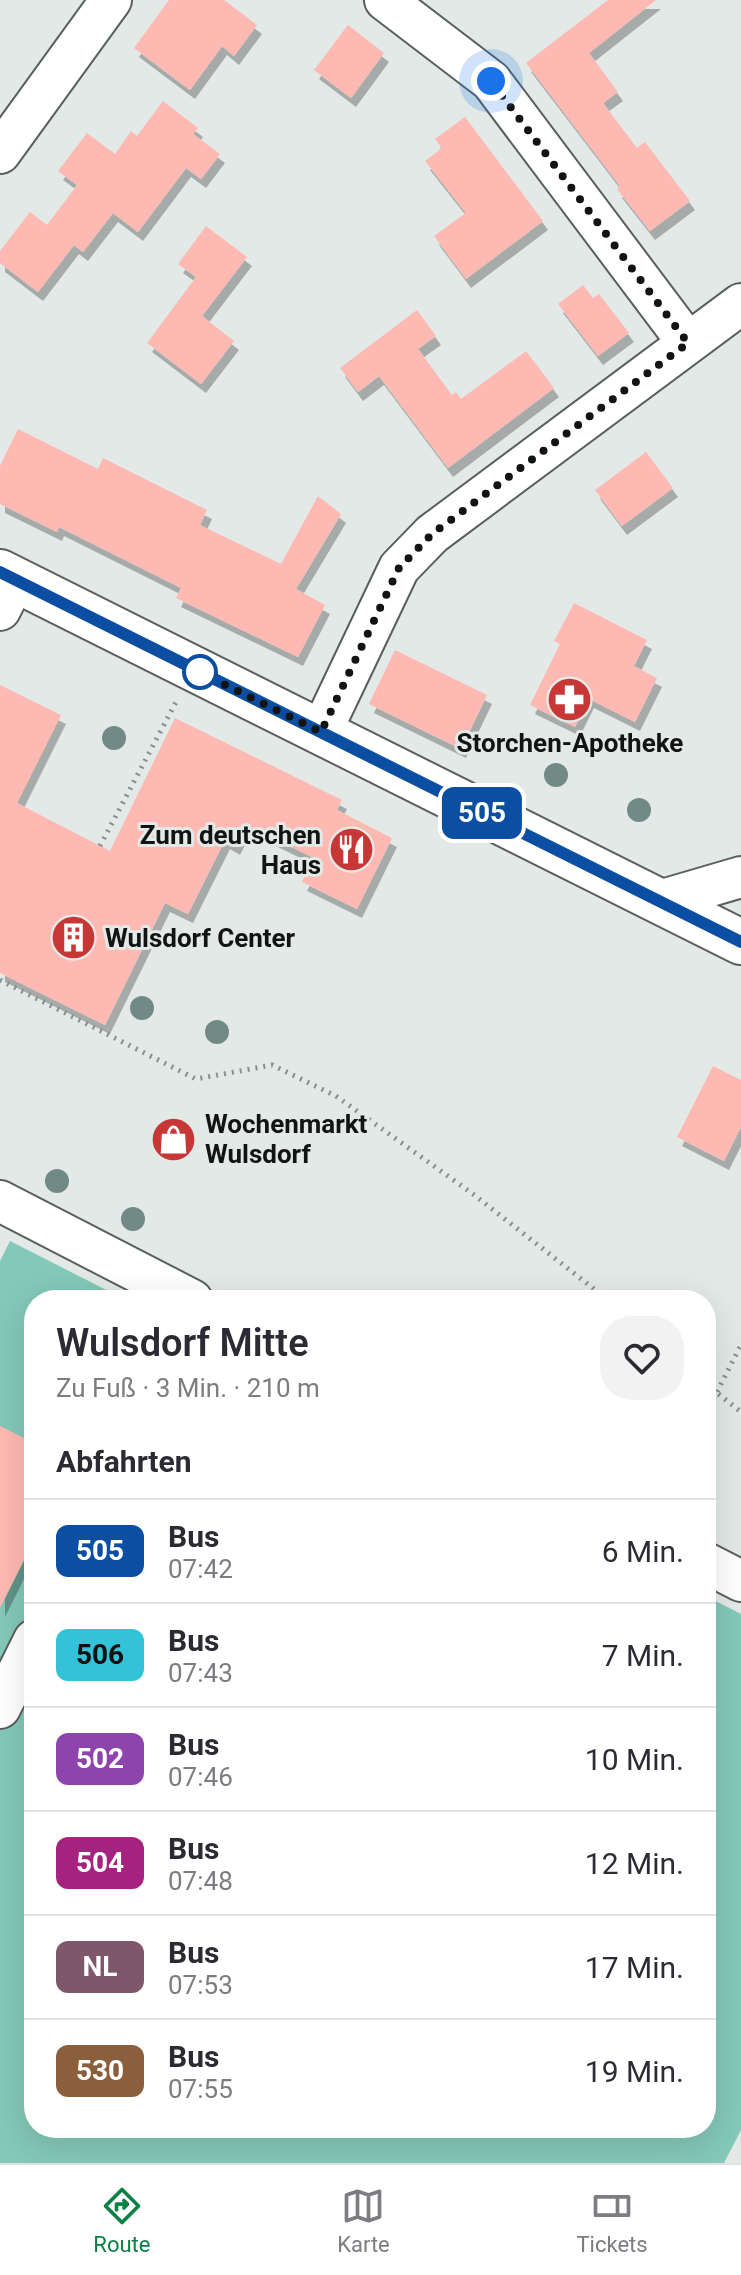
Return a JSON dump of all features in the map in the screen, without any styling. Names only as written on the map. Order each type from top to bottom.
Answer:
[{"type":"main road","points":[[5,587],[193,669],[741,942]]},
{"type":"street","points":[[0,153],[111,0]]},
{"type":"street","points":[[385,0],[491,81],[688,343]]},
{"type":"street","points":[[321,732],[399,568],[432,534],[741,304]]},
{"type":"street","points":[[659,901],[741,877]]},
{"type":"street","points":[[0,1201],[173,1290]]},
{"type":"street","points":[[716,1568],[741,1581]]},
{"type":"street","points":[[0,1708],[24,1660]]},
{"type":"path","points":[[100,846],[193,669]]},
{"type":"path","points":[[0,980],[196,1079],[272,1065],[336,1096],[473,1194],[595,1290]]},
{"type":"path","points":[[741,1345],[717,1393],[741,1412]]},
{"type":"green space","points":[[10,1241],[106,1290],[24,1290],[24,2138],[716,2138],[716,1601],[741,1614],[741,2130],[724,2163],[0,2163],[0,1261]]},
{"type":"building","points":[[169,0],[224,0],[257,25],[234,56],[222,46],[190,90],[134,48]]},
{"type":"building","points":[[608,0],[656,0],[589,53],[618,92],[603,103],[637,148],[645,142],[690,201],[650,231],[617,189],[620,186],[526,63]]},
{"type":"building","points":[[348,25],[384,53],[351,98],[314,70]]},
{"type":"building","points":[[163,101],[198,128],[193,134],[220,154],[201,179],[186,168],[138,232],[113,213],[83,252],[74,245],[38,292],[0,263],[0,251],[30,212],[47,225],[77,185],[58,171],[87,133],[115,154],[131,131],[137,136]]},
{"type":"building","points":[[465,117],[543,221],[466,279],[434,236],[466,213],[425,161],[442,148],[435,139]]},
{"type":"building","points":[[206,226],[247,257],[202,316],[234,341],[201,384],[147,343],[196,277],[178,264]]},
{"type":"building","points":[[583,285],[593,298],[599,294],[629,333],[598,356],[558,304]]},
{"type":"building","points":[[417,310],[436,336],[418,349],[452,395],[456,392],[461,399],[526,351],[554,388],[448,468],[379,376],[358,392],[340,368]]},
{"type":"building","points":[[18,429],[98,469],[103,458],[207,510],[200,525],[281,564],[318,496],[341,514],[296,589],[325,605],[298,657],[176,598],[181,588],[59,527],[57,532],[0,504],[0,466]]},
{"type":"building","points":[[646,452],[673,488],[622,526],[595,490]]},
{"type":"building","points":[[574,603],[647,640],[634,666],[657,678],[635,722],[589,699],[575,727],[530,705],[560,644],[554,641]]},
{"type":"building","points":[[395,650],[487,695],[461,749],[369,704]]},
{"type":"building","points":[[0,685],[61,715],[17,803],[110,851],[175,718],[342,800],[337,810],[392,838],[357,909],[302,882],[314,858],[246,825],[235,846],[225,840],[188,914],[165,903],[105,1025],[0,973]]},
{"type":"building","points":[[713,1066],[741,1080],[741,1127],[724,1161],[677,1137]]},
{"type":"building","points":[[0,1426],[24,1438],[24,1560],[0,1608]]},
{"type":"bus line","name":"505","points":[[0,572],[741,942]]},
{"type":"place","name":"Storchen-Apotheke","points":[[570,700]]},
{"type":"place","name":"Zum deutschen Haus","points":[[352,850]]},
{"type":"place","name":"Wulsdorf Center","points":[[74,938]]},
{"type":"place","name":"Wochenmarkt Wulsdorf","points":[[174,1139]]},
{"type":"route","points":[[200,672],[193,669],[321,732],[399,568],[432,534],[688,343],[491,81]]}]
